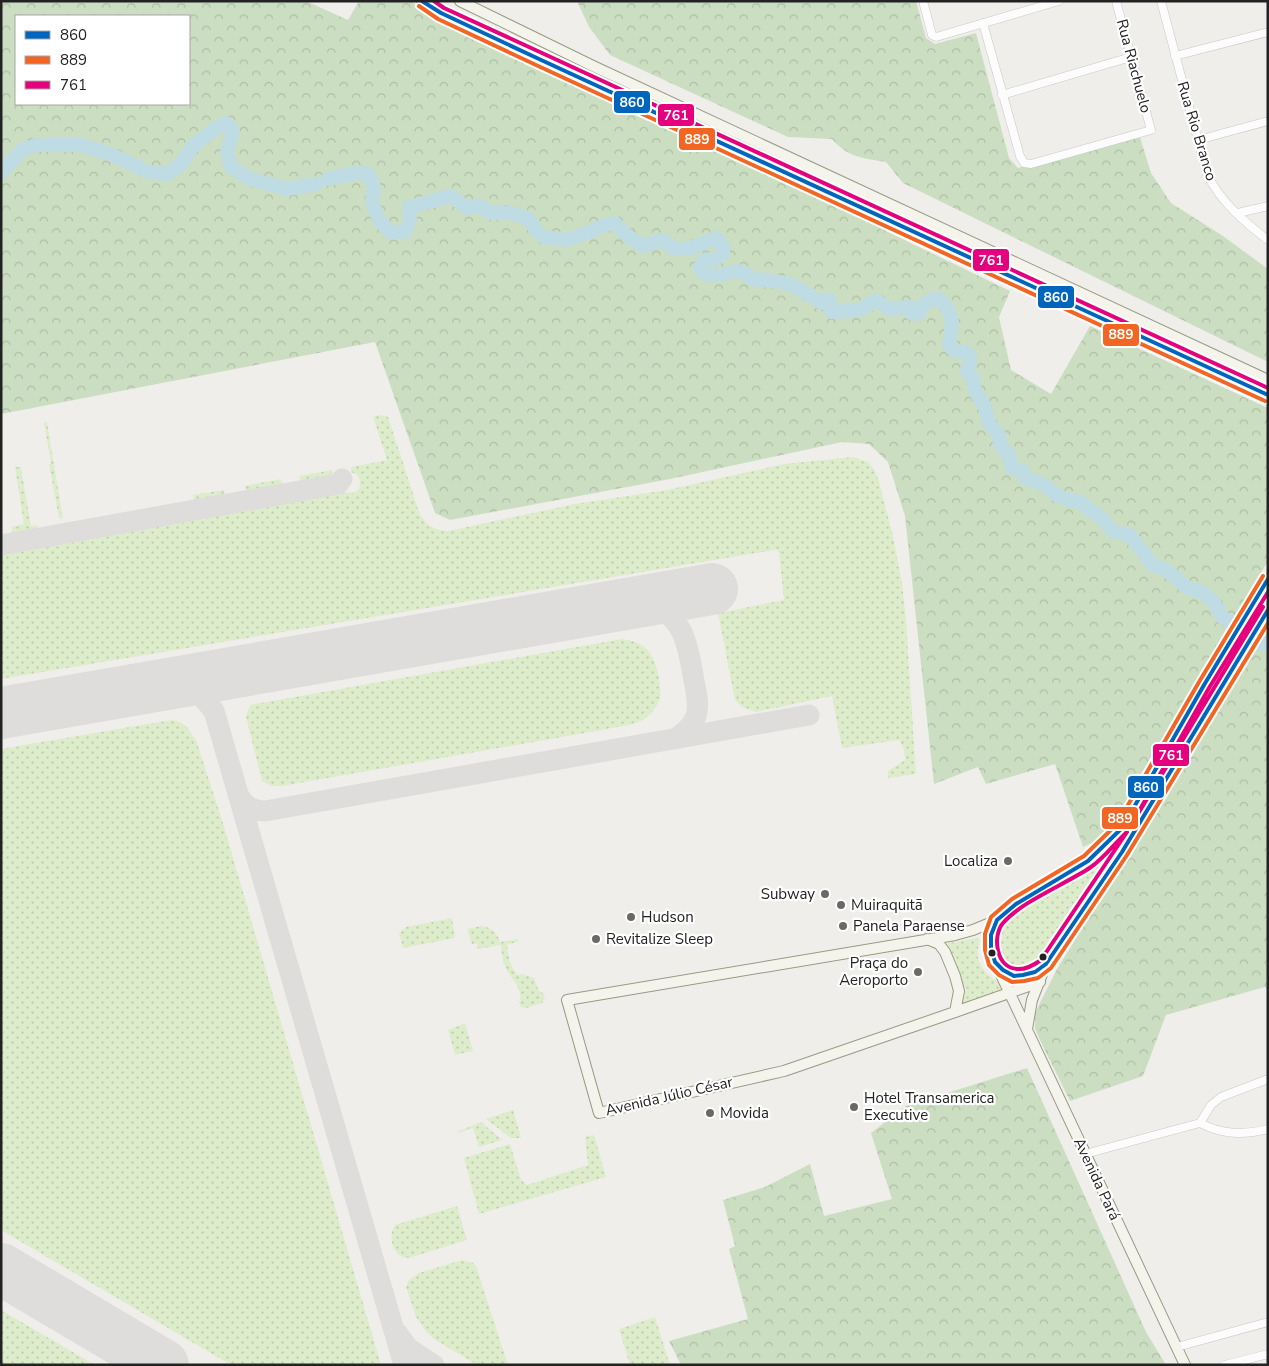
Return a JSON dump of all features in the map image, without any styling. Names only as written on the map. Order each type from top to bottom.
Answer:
[{"type":"street","points":[[422,1],[441,13],[539,59],[1268,395]]},
{"type":"street","points":[[460,1],[595,67],[1268,380]]},
{"type":"street","points":[[923,1],[933,36],[938,37],[1059,1]]},
{"type":"street","name":"Rua Riachuelo","points":[[1002,95],[1020,156],[1023,161],[1029,164],[1151,130],[1116,1]]},
{"type":"street","name":"Rua Rio Branco","points":[[1160,1],[1207,174],[1227,204],[1268,240]]},
{"type":"street","points":[[983,23],[1002,95],[1131,57]]},
{"type":"street","points":[[1175,56],[1268,32]]},
{"type":"street","points":[[1198,140],[1268,121]]},
{"type":"street","points":[[1238,213],[1268,206]]},
{"type":"street","name":"Avenida Júlio César","points":[[1040,982],[784,1070],[600,1113],[567,1000],[927,939],[973,930],[997,920],[1016,904],[1088,861],[1122,828],[1199,694],[1268,580]]},
{"type":"street","points":[[1026,1030],[1029,1010],[1046,964],[1122,852],[1268,610]]},
{"type":"street","points":[[997,920],[990,942],[995,962],[1010,993]]},
{"type":"street","points":[[927,939],[938,944],[944,952],[955,976],[959,991],[956,1012]]},
{"type":"street","points":[[995,962],[1003,970],[1014,976],[1035,972],[1046,964]]},
{"type":"street","name":"Avenida Pará","points":[[1010,993],[1185,1365]]},
{"type":"street","points":[[1200,1123],[1211,1105],[1221,1097],[1268,1079]]},
{"type":"street","points":[[1085,1154],[1200,1123],[1214,1129],[1236,1134],[1246,1134],[1268,1129]]},
{"type":"street","points":[[1177,1347],[1268,1322]]},
{"type":"street","points":[[1225,1365],[1268,1354]]},
{"type":"green space","points":[[1,1],[306,1],[348,20],[359,1],[410,1],[435,16],[551,74],[766,173],[1010,291],[999,317],[1011,370],[1051,394],[1090,326],[1268,408],[1268,561],[1133,791],[1099,840],[1083,847],[1055,764],[986,784],[978,767],[934,784],[905,516],[888,462],[869,444],[842,442],[670,479],[450,520],[435,513],[375,342],[1,414]]},
{"type":"green space","points":[[577,1],[916,1],[926,38],[935,44],[976,33],[1009,158],[1018,168],[1140,137],[1151,173],[1171,203],[1223,236],[1268,269],[1268,362],[903,183],[886,162],[850,154],[832,139],[788,137],[610,55],[589,27]]},
{"type":"green space","points":[[379,415],[388,417],[420,515],[432,527],[448,531],[575,504],[667,490],[784,464],[853,457],[868,462],[875,471],[879,482],[893,536],[902,584],[916,774],[888,778],[888,771],[905,760],[904,749],[899,740],[842,748],[832,696],[756,712],[742,707],[735,700],[718,613],[784,600],[778,550],[1,679],[1,553],[342,492],[353,493],[359,489],[360,481],[358,475],[351,472],[351,467],[387,460],[373,417]]},
{"type":"green space","points":[[44,422],[47,422],[63,519],[59,518],[49,464],[51,463]]},
{"type":"green space","points":[[15,467],[21,467],[31,526],[38,525],[34,531],[13,534],[11,527],[24,524]]},
{"type":"green space","points":[[332,470],[332,478],[302,484],[299,476]]},
{"type":"green space","points":[[281,479],[282,487],[247,493],[244,486]]},
{"type":"green space","points":[[224,490],[225,496],[222,498],[194,502],[193,495]]},
{"type":"green space","points":[[1252,618],[1257,622],[1139,819],[1136,817]]},
{"type":"green space","points":[[1268,625],[1268,991],[1265,987],[1166,1015],[1143,1076],[1070,1101],[1035,1028],[1035,1013],[1057,969]]},
{"type":"green space","points":[[622,639],[642,645],[648,651],[655,663],[659,678],[660,698],[658,703],[649,715],[638,722],[602,730],[282,786],[272,786],[262,781],[246,717],[250,705]]},
{"type":"green space","points":[[171,720],[186,726],[196,740],[222,820],[381,1365],[231,1365],[1,1230],[1,749]]},
{"type":"green space","points":[[1133,823],[1136,824],[1069,919],[1041,963],[1021,972],[1012,971],[1004,965],[1000,958],[998,939],[1005,924],[1016,912],[1029,903],[1040,899],[1076,878],[1111,847]]},
{"type":"green space","points":[[452,918],[455,938],[403,948],[399,933],[406,927]]},
{"type":"green space","points":[[481,926],[494,931],[500,942],[518,939],[518,942],[508,944],[507,946],[510,963],[517,975],[522,974],[534,978],[539,991],[543,993],[545,998],[542,1003],[526,1008],[521,1007],[519,1003],[520,993],[504,964],[501,945],[478,949],[477,944],[472,944],[467,929]]},
{"type":"green space","points":[[978,938],[980,941],[978,954],[981,965],[988,975],[999,982],[1003,992],[961,1006],[966,990],[951,953],[943,944]]},
{"type":"green space","points":[[465,1023],[473,1051],[455,1055],[448,1030]]},
{"type":"green space","points":[[1027,1068],[1146,1332],[1166,1365],[681,1365],[669,1341],[748,1319],[729,1249],[735,1246],[723,1200],[765,1187],[810,1164],[824,1216],[892,1199],[871,1133],[906,1106]]},
{"type":"green space","points":[[513,1110],[521,1138],[511,1138],[486,1119]]},
{"type":"green space","points":[[481,1122],[502,1140],[479,1147],[473,1128],[457,1132]]},
{"type":"green space","points":[[594,1135],[606,1177],[479,1214],[464,1158],[510,1144],[521,1180],[527,1185],[588,1165],[585,1137]]},
{"type":"green space","points":[[457,1206],[467,1240],[409,1258],[399,1255],[395,1251],[392,1235],[395,1225]]},
{"type":"green space","points":[[462,1260],[473,1263],[476,1266],[508,1365],[477,1365],[434,1339],[416,1317],[406,1287],[409,1280],[419,1273]]},
{"type":"green space","points":[[1,1310],[95,1365],[1,1365]]},
{"type":"green space","points":[[655,1317],[670,1365],[630,1365],[619,1329]]},
{"type":"waterway","points":[[1,173],[22,150],[36,145],[82,145],[115,156],[148,172],[167,174],[181,164],[193,146],[226,123],[233,131],[227,153],[231,167],[250,179],[287,189],[316,184]]},
{"type":"waterway","points":[[328,179],[362,172],[369,175],[374,187],[372,202],[379,220],[391,233],[406,231],[410,220],[409,207],[451,196],[467,208],[478,205],[491,213],[508,213],[528,218],[536,230],[544,237],[566,240],[615,223],[630,238],[643,246],[663,240],[674,249],[691,248],[716,238],[723,246],[723,254],[715,259],[704,260],[700,267],[703,274],[717,275],[740,271],[752,279],[781,282],[794,286],[822,303],[825,299],[830,300],[832,312],[860,310],[876,300],[889,309],[910,307],[912,314],[920,313],[922,306],[930,300],[938,298],[950,314],[952,325],[949,345],[954,351],[965,352],[970,356],[967,371],[973,378],[975,391],[985,407],[989,423],[999,435],[1000,444],[1009,455],[1012,468],[1022,470],[1026,478],[1046,486],[1058,496],[1080,502],[1101,517],[1112,531],[1129,535],[1152,565],[1166,570],[1188,588],[1202,592],[1214,602],[1222,617],[1230,622]]},
{"type":"waterway","points":[[1262,644],[1268,645]]},
{"type":"taxiway","points":[[1,545],[333,485],[338,484],[342,479]]},
{"type":"taxiway","points":[[634,602],[662,610],[671,617],[678,625],[687,647],[698,706],[696,716],[690,726],[675,739]]},
{"type":"taxiway","points":[[176,683],[199,693],[214,711],[404,1365]]},
{"type":"taxiway","points":[[238,794],[249,807],[265,811],[809,715]]},
{"type":"taxiway","points":[[1,1274],[8,1274]]},
{"type":"taxiway","points":[[397,1333],[408,1348],[434,1365]]},
{"type":"runway","points":[[1,713],[712,589]]},
{"type":"runway","points":[[1,1269],[163,1365]]},
{"type":"transit line","name":"860","points":[[422,1],[441,13],[539,59],[1268,395]]},
{"type":"transit line","name":"761","points":[[434,1],[444,8],[1268,388]]},
{"type":"transit line","name":"889","points":[[419,6],[438,19],[536,65],[1265,401]]},
{"type":"transit line","name":"889","points":[[1263,576],[1117,824],[1084,856],[1012,899],[991,917],[985,934],[985,950],[989,965],[999,975],[1012,982],[1024,981],[1038,978],[1051,968],[1127,855],[1268,623]]},
{"type":"transit line","name":"860","points":[[1268,579],[1204,685],[1122,828],[1088,861],[1016,904],[997,920],[991,935],[991,949],[995,962],[1003,970],[1014,976],[1023,975],[1035,972],[1046,964],[1122,852],[1268,610]]},
{"type":"transit line","name":"761","points":[[1263,607],[1130,827],[1209,688],[1268,592]]},
{"type":"transit line","name":"761","points":[[1127,832],[1041,960],[1024,969],[1010,967],[1004,963],[1000,957],[997,943],[1003,923],[1021,907],[1091,867],[1127,832]]},
{"type":"place","name":"Localiza","points":[[1008,861]]},
{"type":"place","name":"Subway","points":[[825,894]]},
{"type":"place","name":"Muiraquitã","points":[[841,905]]},
{"type":"place","name":"Hudson","points":[[631,917]]},
{"type":"place","name":"Panela Paraense","points":[[843,926]]},
{"type":"place","name":"Revitalize Sleep","points":[[596,939]]},
{"type":"place","name":"Praça do Aeroporto","points":[[918,972]]},
{"type":"place","name":"Hotel Transamerica Executive","points":[[854,1107]]},
{"type":"place","name":"Movida","points":[[710,1113]]}]
